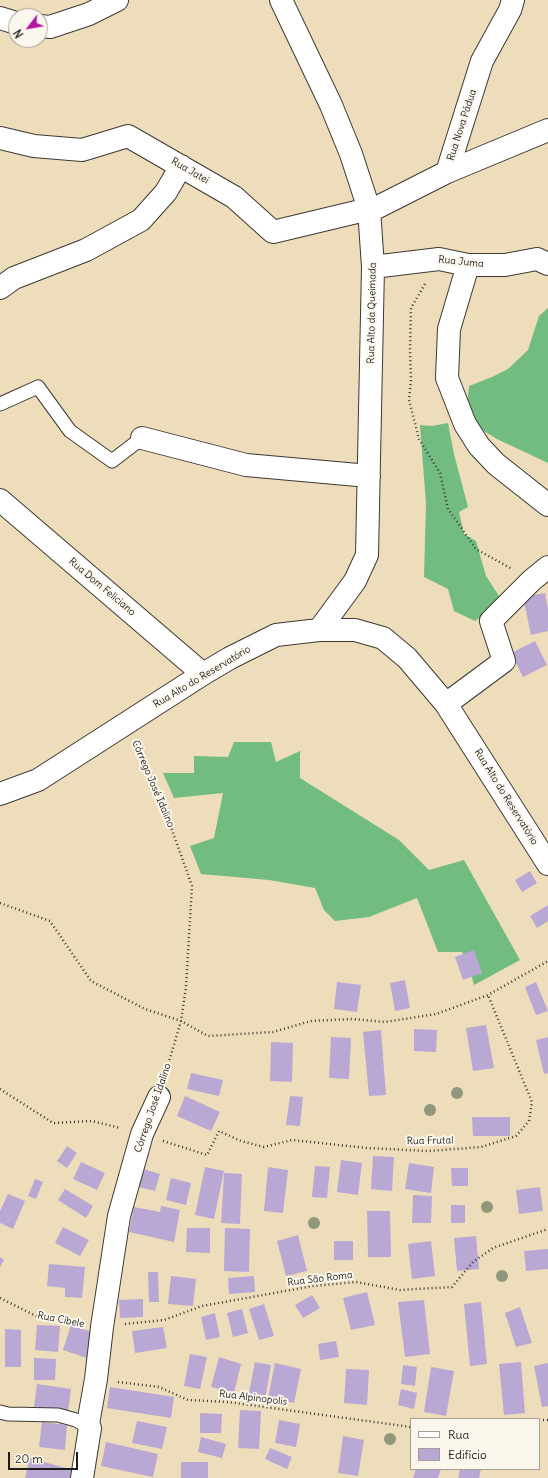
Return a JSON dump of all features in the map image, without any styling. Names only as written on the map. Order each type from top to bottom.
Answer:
[{"type":"street","points":[[48,27],[89,14],[117,0]]},
{"type":"street","name":"Rua Alto da Queimada","points":[[281,0],[331,105],[352,154],[370,210],[373,267],[367,555],[355,581],[319,630]]},
{"type":"street","name":"Rua Nova Pádua","points":[[370,210],[447,172],[482,61],[510,10],[513,0]]},
{"type":"street","points":[[447,172],[548,130]]},
{"type":"street","name":"Rua Jateí","points":[[0,138],[34,146],[82,150],[128,136],[234,197],[274,232],[370,210]]},
{"type":"street","points":[[0,288],[14,278],[86,250],[142,220],[166,192],[181,166]]},
{"type":"street","name":"Rua Juma","points":[[373,267],[438,259],[468,265],[505,265],[537,259],[548,264]]},
{"type":"street","points":[[468,265],[449,329],[448,378],[465,424],[479,446],[496,464],[548,505]]},
{"type":"street","points":[[142,438],[246,465],[369,476]]},
{"type":"street","name":"Rua Dom Feliciano","points":[[0,500],[203,674]]},
{"type":"street","points":[[446,704],[504,661],[491,621],[540,574]]},
{"type":"street","name":"Rua Alto do Reservatório","points":[[0,794],[38,780],[203,674],[230,658],[276,635],[319,630],[355,630],[383,638],[407,658],[446,704],[548,864]]},
{"type":"street","name":"Córrego José Idalino","points":[[82,1478],[90,1428],[88,1424],[96,1379],[102,1327],[119,1216],[142,1134],[159,1097]]},
{"type":"lane","points":[[0,404],[38,387],[70,431],[112,461],[142,438]]},
{"type":"lane","points":[[0,1412],[8,1414],[58,1415],[76,1420],[90,1428]]},
{"type":"path","points":[[438,259],[411,308],[411,380],[409,400],[419,439],[440,473],[448,509],[476,548],[540,574]]},
{"type":"path","name":"Córrego José Idalino","points":[[127,723],[166,812],[192,886],[186,987],[181,1021],[159,1097]]},
{"type":"path","points":[[0,903],[50,921],[91,981],[145,1009],[181,1021],[208,1036],[273,1032],[312,1021],[352,1019],[385,1022],[436,1014],[488,995],[548,961]]},
{"type":"path","name":"Rua Frutal","points":[[142,1134],[207,1155],[219,1131],[241,1141],[264,1147],[292,1140],[367,1148],[428,1151],[481,1147],[516,1136],[529,1121],[532,1102],[488,995]]},
{"type":"path","points":[[0,1089],[53,1123],[92,1121],[142,1134]]},
{"type":"path","name":"Rua São Roma","points":[[102,1327],[164,1320],[202,1306],[313,1286],[356,1282],[400,1290],[452,1287],[473,1262],[494,1248],[548,1230]]},
{"type":"path","name":"Rua Cibele","points":[[0,1298],[38,1317],[102,1327]]},
{"type":"path","name":"Rua Alpinopolis","points":[[96,1379],[159,1387],[188,1400],[228,1402],[410,1427]]},
{"type":"green space","points":[[548,308],[548,463],[497,439],[479,428],[467,405],[469,386],[508,369],[528,350],[539,316]]},
{"type":"green space","points":[[448,423],[454,454],[468,507],[459,512],[464,534],[476,541],[486,576],[503,602],[475,621],[454,611],[448,589],[424,577],[426,504],[420,425],[432,426]]},
{"type":"green space","points":[[234,742],[271,742],[276,762],[300,751],[300,778],[399,840],[429,870],[464,860],[520,960],[474,985],[469,966],[462,952],[438,952],[417,898],[369,917],[335,921],[324,910],[315,888],[269,880],[201,874],[190,846],[214,838],[223,793],[174,798],[163,773],[194,773],[194,756],[228,757]]},
{"type":"building","points":[[545,593],[548,609],[548,631],[531,635],[523,597]]},
{"type":"building","points":[[535,641],[547,665],[523,677],[511,653]]},
{"type":"building","points":[[530,871],[537,883],[522,892],[515,880]]},
{"type":"building","points":[[548,905],[548,921],[537,928],[530,916]]},
{"type":"building","points":[[474,950],[482,973],[463,980],[455,957]]},
{"type":"building","points":[[405,980],[410,1008],[395,1011],[390,983]]},
{"type":"building","points":[[337,982],[361,985],[357,1012],[334,1009]]},
{"type":"building","points":[[536,982],[548,1011],[536,1015],[525,987]]},
{"type":"building","points":[[486,1025],[494,1068],[473,1071],[466,1028]]},
{"type":"building","points":[[414,1029],[437,1030],[436,1052],[414,1051]]},
{"type":"building","points":[[381,1030],[386,1095],[369,1096],[363,1032]]},
{"type":"building","points":[[331,1037],[351,1038],[349,1079],[329,1078]]},
{"type":"building","points":[[548,1037],[548,1073],[544,1074],[536,1040]]},
{"type":"building","points":[[271,1042],[293,1043],[292,1082],[270,1081]]},
{"type":"building","points":[[191,1073],[223,1080],[219,1096],[187,1089]]},
{"type":"building","points":[[185,1096],[220,1112],[211,1131],[177,1116]]},
{"type":"building","points":[[290,1096],[303,1097],[300,1126],[286,1125]]},
{"type":"building","points":[[472,1117],[510,1117],[510,1136],[473,1136]]},
{"type":"building","points":[[67,1146],[77,1153],[67,1168],[57,1161]]},
{"type":"building","points":[[373,1156],[394,1157],[392,1191],[371,1189]]},
{"type":"building","points":[[341,1160],[362,1163],[358,1195],[337,1192]]},
{"type":"building","points":[[81,1162],[105,1173],[97,1190],[73,1179]]},
{"type":"building","points":[[409,1163],[434,1167],[431,1193],[405,1189]]},
{"type":"building","points":[[315,1166],[330,1167],[327,1198],[312,1197]]},
{"type":"building","points":[[205,1167],[224,1171],[214,1219],[195,1215]]},
{"type":"building","points":[[268,1167],[288,1170],[283,1213],[264,1211]]},
{"type":"building","points":[[140,1168],[160,1174],[155,1191],[135,1186]]},
{"type":"building","points":[[451,1168],[468,1168],[468,1186],[452,1186]]},
{"type":"building","points":[[224,1173],[242,1174],[240,1224],[221,1223]]},
{"type":"building","points":[[171,1178],[191,1183],[186,1205],[166,1200]]},
{"type":"building","points":[[35,1179],[43,1182],[36,1199],[28,1196]]},
{"type":"building","points":[[540,1187],[543,1211],[519,1214],[516,1190]]},
{"type":"building","points":[[65,1189],[93,1206],[86,1218],[58,1200]]},
{"type":"building","points":[[8,1194],[25,1201],[13,1229],[0,1223],[0,1211]]},
{"type":"building","points":[[413,1195],[432,1196],[431,1223],[412,1223]]},
{"type":"building","points":[[451,1205],[465,1205],[465,1223],[451,1223]]},
{"type":"building","points":[[161,1206],[180,1210],[174,1242],[129,1232],[134,1207],[160,1212]]},
{"type":"building","points":[[367,1211],[390,1211],[391,1257],[368,1257]]},
{"type":"building","points":[[63,1227],[89,1240],[80,1256],[55,1243]]},
{"type":"building","points":[[187,1228],[210,1228],[210,1253],[186,1252]]},
{"type":"building","points":[[225,1228],[250,1229],[249,1272],[224,1271]]},
{"type":"building","points":[[298,1235],[307,1271],[286,1276],[277,1241]]},
{"type":"building","points":[[476,1236],[479,1269],[457,1271],[454,1238]]},
{"type":"building","points":[[334,1241],[353,1241],[353,1260],[334,1260]]},
{"type":"building","points":[[431,1241],[435,1276],[412,1279],[408,1244]]},
{"type":"building","points":[[548,1249],[548,1269],[526,1271],[524,1251]]},
{"type":"building","points":[[0,1257],[4,1260],[0,1267]]},
{"type":"building","points":[[49,1264],[85,1267],[82,1298],[65,1297],[65,1288],[47,1286]]},
{"type":"building","points":[[148,1272],[158,1272],[159,1302],[149,1302]]},
{"type":"building","points":[[171,1276],[196,1279],[193,1306],[168,1304]]},
{"type":"building","points":[[254,1276],[255,1292],[229,1294],[228,1278]]},
{"type":"building","points":[[367,1292],[375,1325],[351,1330],[343,1298]]},
{"type":"building","points":[[312,1295],[320,1308],[303,1318],[295,1305]]},
{"type":"building","points":[[143,1299],[143,1317],[120,1318],[119,1300]]},
{"type":"building","points":[[424,1300],[430,1354],[405,1357],[398,1302]]},
{"type":"building","points":[[481,1302],[487,1364],[470,1366],[464,1304]]},
{"type":"building","points":[[264,1304],[274,1336],[259,1340],[249,1309]]},
{"type":"building","points":[[520,1307],[532,1343],[516,1347],[505,1313]]},
{"type":"building","points":[[242,1309],[248,1333],[233,1337],[227,1313]]},
{"type":"building","points":[[215,1313],[220,1337],[206,1340],[201,1317]]},
{"type":"building","points":[[37,1325],[60,1326],[58,1352],[35,1350]]},
{"type":"building","points":[[71,1325],[95,1333],[87,1358],[63,1350]]},
{"type":"building","points":[[163,1327],[167,1348],[135,1353],[132,1331]]},
{"type":"building","points":[[5,1329],[21,1330],[21,1367],[5,1367]]},
{"type":"building","points":[[336,1341],[339,1357],[320,1360],[318,1344]]},
{"type":"building","points":[[190,1354],[207,1357],[200,1389],[184,1386]]},
{"type":"building","points":[[219,1357],[241,1364],[234,1393],[211,1387]]},
{"type":"building","points":[[34,1358],[56,1359],[55,1380],[34,1380]]},
{"type":"building","points":[[255,1362],[271,1365],[265,1400],[248,1397]]},
{"type":"building","points":[[521,1362],[525,1413],[504,1415],[499,1364]]},
{"type":"building","points":[[275,1363],[301,1369],[294,1403],[268,1398]]},
{"type":"building","points":[[548,1363],[548,1406],[542,1407],[534,1366]]},
{"type":"building","points":[[403,1365],[417,1367],[415,1386],[401,1384]]},
{"type":"building","points":[[431,1367],[454,1371],[446,1416],[424,1412]]},
{"type":"building","points":[[346,1369],[369,1370],[367,1405],[344,1403]]},
{"type":"building","points":[[37,1384],[71,1389],[68,1413],[34,1407]]},
{"type":"building","points":[[110,1387],[174,1397],[171,1418],[107,1408]]},
{"type":"building","points":[[401,1389],[417,1393],[414,1409],[398,1405]]},
{"type":"building","points":[[240,1410],[261,1411],[259,1449],[238,1448]]},
{"type":"building","points":[[200,1413],[222,1414],[221,1433],[200,1433]]},
{"type":"building","points":[[279,1420],[300,1424],[296,1447],[275,1443]]},
{"type":"building","points":[[137,1421],[167,1427],[162,1449],[132,1443]]},
{"type":"building","points":[[42,1422],[67,1425],[65,1450],[39,1447]]},
{"type":"building","points":[[343,1436],[364,1440],[358,1476],[338,1473]]},
{"type":"building","points":[[201,1437],[226,1444],[222,1458],[198,1452]]},
{"type":"building","points":[[106,1442],[158,1454],[153,1477],[101,1466]]},
{"type":"building","points":[[270,1448],[292,1457],[287,1469],[265,1459]]},
{"type":"building","points":[[30,1458],[73,1470],[71,1478],[25,1478]]},
{"type":"building","points":[[181,1462],[208,1462],[208,1478],[181,1478]]},
{"type":"building","points":[[416,1470],[441,1470],[438,1478],[413,1478]]},
{"type":"building","points":[[460,1470],[481,1470],[479,1478],[458,1478]]}]
